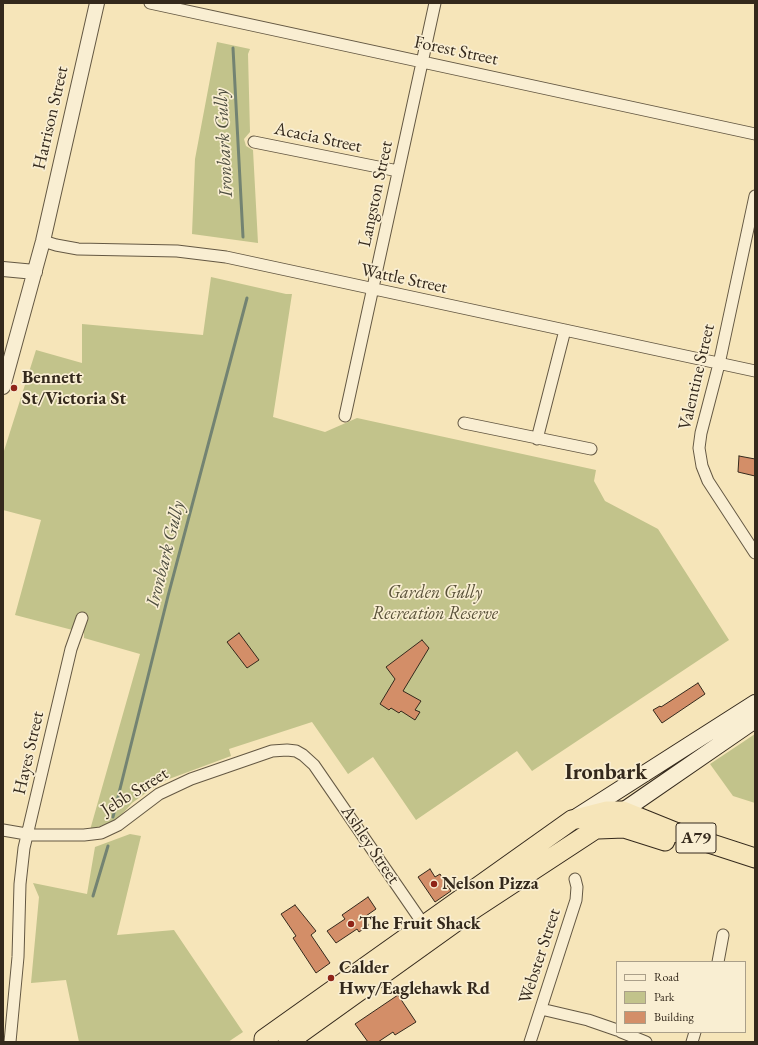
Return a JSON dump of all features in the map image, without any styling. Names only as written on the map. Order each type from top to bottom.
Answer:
[{"type":"highway","name":"A79","points":[[288,1042],[324,1016],[572,820],[607,810],[623,811],[675,832],[755,858]]},
{"type":"highway","points":[[597,830],[623,811]]},
{"type":"highway","name":"A79","points":[[265,1040],[429,932],[475,908],[597,830],[614,827],[628,828],[755,871]]},
{"type":"highway","points":[[303,1042],[324,1016]]},
{"type":"main road","points":[[572,820],[641,774],[755,703]]},
{"type":"main road","points":[[623,811],[755,720]]},
{"type":"main road","points":[[641,774],[647,781],[660,785]]},
{"type":"street","name":"Harrison Street","points":[[3,387],[43,241],[97,3]]},
{"type":"street","name":"Forest Street","points":[[150,3],[755,134]]},
{"type":"street","name":"Langston Street","points":[[345,416],[435,3]]},
{"type":"street","name":"Acacia Street","points":[[254,142],[398,171]]},
{"type":"street","name":"Valentine Street","points":[[755,196],[719,364],[701,433],[700,457],[708,481],[755,553]]},
{"type":"street","name":"Wattle Street","points":[[43,241],[56,245],[78,248],[199,252],[755,371]]},
{"type":"street","points":[[3,268],[34,272]]},
{"type":"street","points":[[537,439],[565,330]]},
{"type":"street","points":[[464,423],[591,449]]},
{"type":"street","name":"Hayes Street","points":[[10,1042],[18,957],[21,873],[27,835],[71,648],[82,618]]},
{"type":"street","name":"Jebb Street","points":[[3,830],[27,835],[71,836],[101,833],[118,825],[159,794],[191,779],[280,750],[287,750],[303,755]]},
{"type":"street","name":"Ashley Street","points":[[303,755],[317,769],[429,932]]},
{"type":"street","name":"Webster Street","points":[[530,1042],[576,900],[577,893],[575,879]]},
{"type":"street","points":[[718,961],[723,935]]},
{"type":"street","points":[[541,1009],[588,1020],[616,1030]]},
{"type":"street","points":[[624,1033],[646,1042]]},
{"type":"green space","points":[[217,42],[250,49],[248,54],[250,132],[244,139],[246,146],[253,150],[258,243],[192,234],[195,159]]},
{"type":"green space","name":"Garden Gully Recreation Reserve","points":[[211,277],[286,294],[292,294],[273,417],[325,432],[357,418],[596,470],[594,481],[605,501],[658,529],[729,640],[532,771],[517,751],[416,820],[373,757],[348,774],[312,722],[229,749],[231,756],[161,782],[132,803],[117,820],[90,830],[140,654],[84,638],[84,633],[15,615],[41,520],[3,510],[3,454],[36,350],[82,363],[82,324],[203,335]]},
{"type":"green space","points":[[755,734],[755,803],[733,796],[710,764]]},
{"type":"green space","points":[[130,834],[141,836],[117,935],[174,930],[243,1032],[228,1042],[79,1042],[66,980],[31,983],[39,897],[33,883],[87,894],[95,847]]},
{"type":"building","points":[[739,456],[755,459],[755,476],[738,472]]},
{"type":"building","points":[[239,633],[259,660],[247,668],[227,642]]},
{"type":"building","points":[[422,640],[429,648],[403,691],[421,701],[415,710],[420,712],[415,720],[401,711],[399,713],[391,708],[389,710],[380,704],[395,679],[386,667]]},
{"type":"building","points":[[698,683],[705,694],[662,723],[653,710],[660,706],[661,707]]},
{"type":"building","name":"Nelson Pizza","points":[[430,869],[435,877],[440,874],[451,891],[435,902],[418,877]]},
{"type":"building","points":[[368,897],[376,909],[363,918],[369,925],[359,932],[357,929],[336,943],[327,931],[345,919],[342,915]]},
{"type":"building","points":[[295,905],[316,931],[311,935],[330,963],[316,973],[293,938],[296,936],[281,914]]},
{"type":"building","points":[[398,995],[416,1022],[395,1035],[393,1032],[378,1042],[368,1042],[355,1024]]},
{"type":"waterway","name":"Ironbark Gully","points":[[233,48],[243,237]]},
{"type":"waterway","name":"Ironbark Gully","points":[[113,817],[168,596],[247,298]]},
{"type":"waterway","name":"Ironbark Gully","points":[[93,896],[108,846]]},
{"type":"place","name":"Bennett St/Victoria St","points":[[14,388]]},
{"type":"place","name":"Nelson Pizza","points":[[434,884]]},
{"type":"place","name":"The Fruit Shack","points":[[351,924]]},
{"type":"place","name":"Calder Hwy/Eaglehawk Rd","points":[[331,978]]},
{"type":"district","name":"Ironbark","points":[[606,773]]}]
